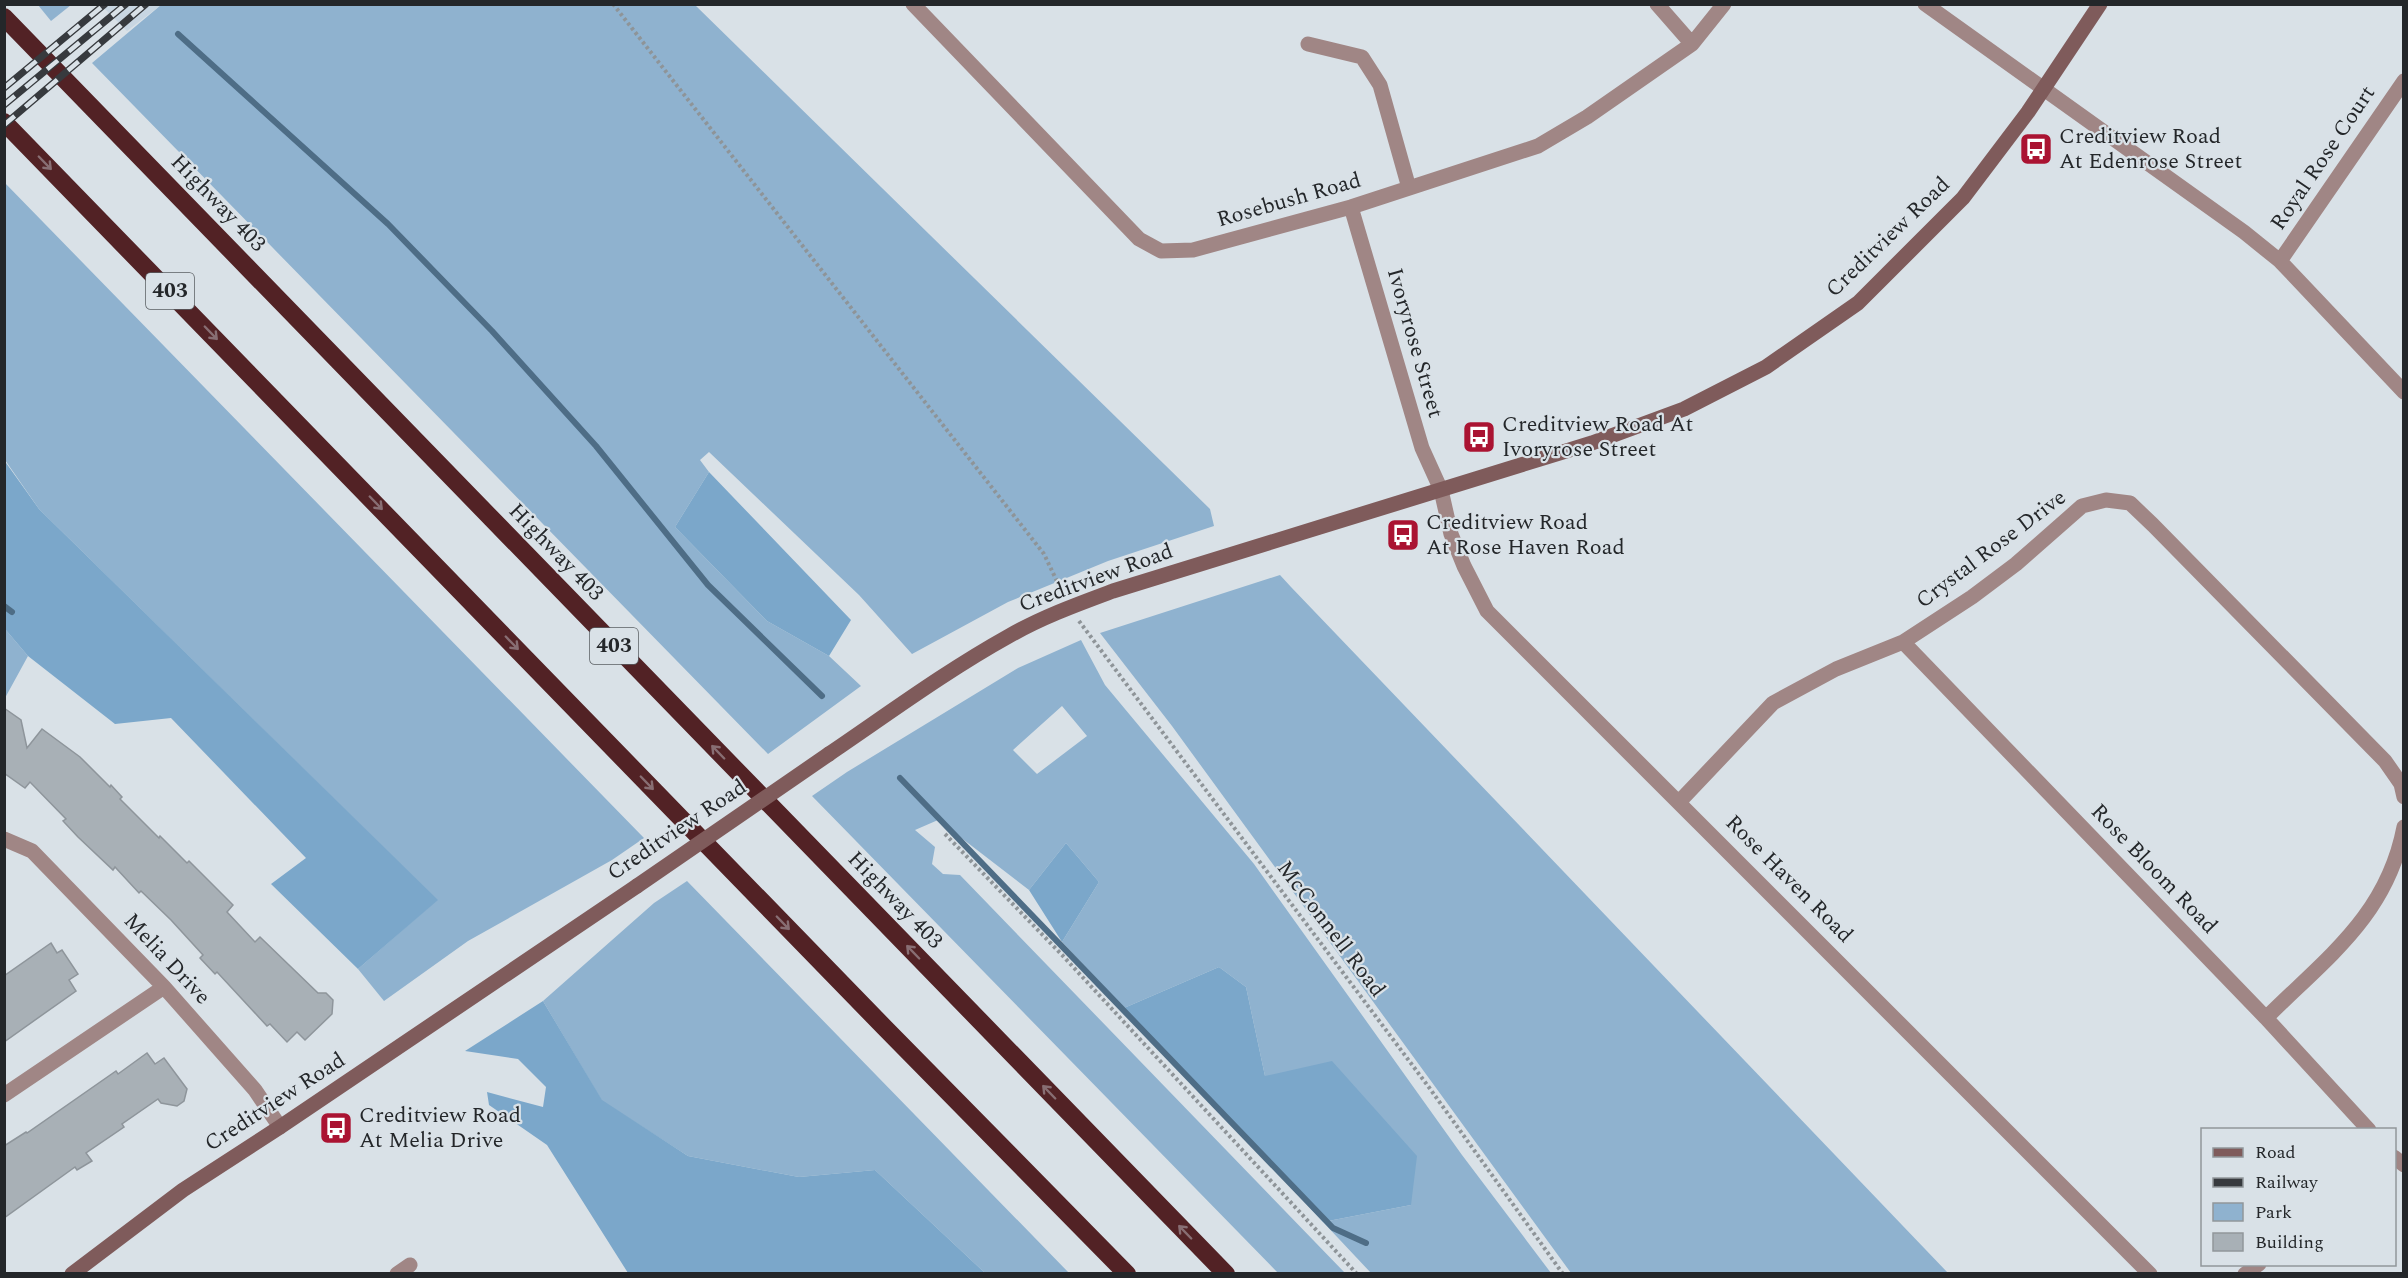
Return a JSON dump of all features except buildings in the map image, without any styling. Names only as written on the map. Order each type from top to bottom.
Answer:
[{"type":"highway","name":"Highway 403","points":[[4,17],[1226,1274]]},
{"type":"highway","name":"403","points":[[4,122],[1126,1274]]},
{"type":"main road","name":"Creditview Road","points":[[72,1274],[183,1190],[637,886],[929,686],[1009,635],[1069,607],[1113,591],[1592,443],[1684,410],[1766,367],[1858,303],[1963,198],[2044,89],[2100,4]]},
{"type":"street","points":[[1657,4],[1692,44]]},
{"type":"street","name":"Rosebush Road","points":[[913,5],[1139,239],[1161,251],[1193,250],[1351,207],[1538,146],[1587,117],[1692,44],[1724,4]]},
{"type":"street","points":[[1925,4],[2244,232],[2280,261],[2403,392]]},
{"type":"street","points":[[1308,44],[1362,57],[1380,85],[1409,188]]},
{"type":"street","name":"Royal Rose Court","points":[[2280,261],[2403,81]]},
{"type":"street","name":"Ivoryrose Street","points":[[1351,207],[1422,448],[1441,490]]},
{"type":"street","name":"Rose Haven Road","points":[[1441,490],[1451,534],[1464,566],[1487,610],[2150,1274]]},
{"type":"street","name":"Crystal Rose Drive","points":[[1680,801],[1773,703],[1836,669],[1903,642],[1972,597],[2016,564],[2082,506],[2106,500],[2130,503],[2385,761],[2401,784],[2403,797]]},
{"type":"street","name":"Rose Bloom Road","points":[[1903,642],[2266,1018],[2367,1128]]},
{"type":"street","points":[[2266,1018],[2356,931],[2381,893],[2400,847],[2403,827]]},
{"type":"street","name":"Melia Drive","points":[[4,839],[32,850],[164,987],[255,1090],[280,1127]]},
{"type":"street","points":[[4,1095],[164,987]]},
{"type":"path","name":"McConnell Road","points":[[613,4],[1044,554],[1069,607],[1428,1086],[1563,1274]]},
{"type":"path","points":[[945,834],[1063,956],[1357,1274]]},
{"type":"shaded area","points":[[101,5],[161,5],[127,31]]},
{"type":"shaded area","points":[[4,460],[39,509],[438,900],[358,969],[271,884],[306,858],[171,718],[115,724],[28,656],[5,629]]},
{"type":"shaded area","points":[[709,472],[851,620],[829,656],[767,621],[675,527]]},
{"type":"shaded area","points":[[1066,843],[1099,882],[1062,942],[1029,890]]},
{"type":"shaded area","points":[[1219,967],[1246,987],[1265,1076],[1332,1061],[1417,1156],[1411,1205],[1323,1222],[1124,1008]]},
{"type":"shaded area","points":[[543,1001],[602,1100],[688,1156],[799,1177],[875,1170],[985,1273],[628,1273],[547,1145],[489,1105],[487,1092],[543,1107],[546,1087],[518,1059],[465,1051]]},
{"type":"green space","points":[[38,5],[71,5],[51,21]]},
{"type":"green space","points":[[161,5],[695,5],[1210,509],[1214,526],[1108,561],[1008,602],[912,654],[859,595],[709,452],[700,460],[709,472],[675,527],[767,621],[829,656],[861,686],[768,754],[92,63]]},
{"type":"green space","points":[[4,182],[644,838],[612,860],[468,941],[384,1001],[358,969],[437,900],[39,509],[5,460]]},
{"type":"green space","points":[[1280,575],[1948,1273],[1571,1273],[1172,726],[1100,633]]},
{"type":"green space","points":[[5,629],[28,656],[5,698]]},
{"type":"green space","points":[[1081,640],[1105,685],[1254,864],[1462,1155],[1551,1273],[1371,1273],[1323,1222],[1411,1205],[1265,1076],[1246,987],[1219,967],[1124,1008],[1062,942],[1099,882],[1066,843],[1029,890],[938,820],[915,830],[935,847],[932,864],[943,874],[960,875],[1345,1273],[1278,1273],[812,796],[847,772],[1018,668]],"holes":[[[1062,706],[1087,736],[1037,774],[1013,750]]]},
{"type":"green space","points":[[687,881],[1069,1273],[985,1273],[875,1170],[799,1177],[688,1156],[602,1101],[543,1001],[654,903]]},
{"type":"waterway","points":[[178,34],[388,224],[492,331],[596,446],[708,585],[822,696]]},
{"type":"waterway","points":[[4,606],[12,612]]},
{"type":"waterway","points":[[900,778],[1333,1228],[1366,1243]]},
{"type":"railway","points":[[4,88],[105,4]]},
{"type":"railway","points":[[4,105],[126,4]]},
{"type":"railway","points":[[4,125],[146,4]]},
{"type":"place","name":"Creditview Road At Edenrose Street","points":[[2036,149]]},
{"type":"place","name":"Creditview Road At Ivoryrose Street","points":[[1479,437]]},
{"type":"place","name":"Creditview Road At Rose Haven Road","points":[[1403,535]]},
{"type":"place","name":"Creditview Road At Melia Drive","points":[[336,1128]]}]
